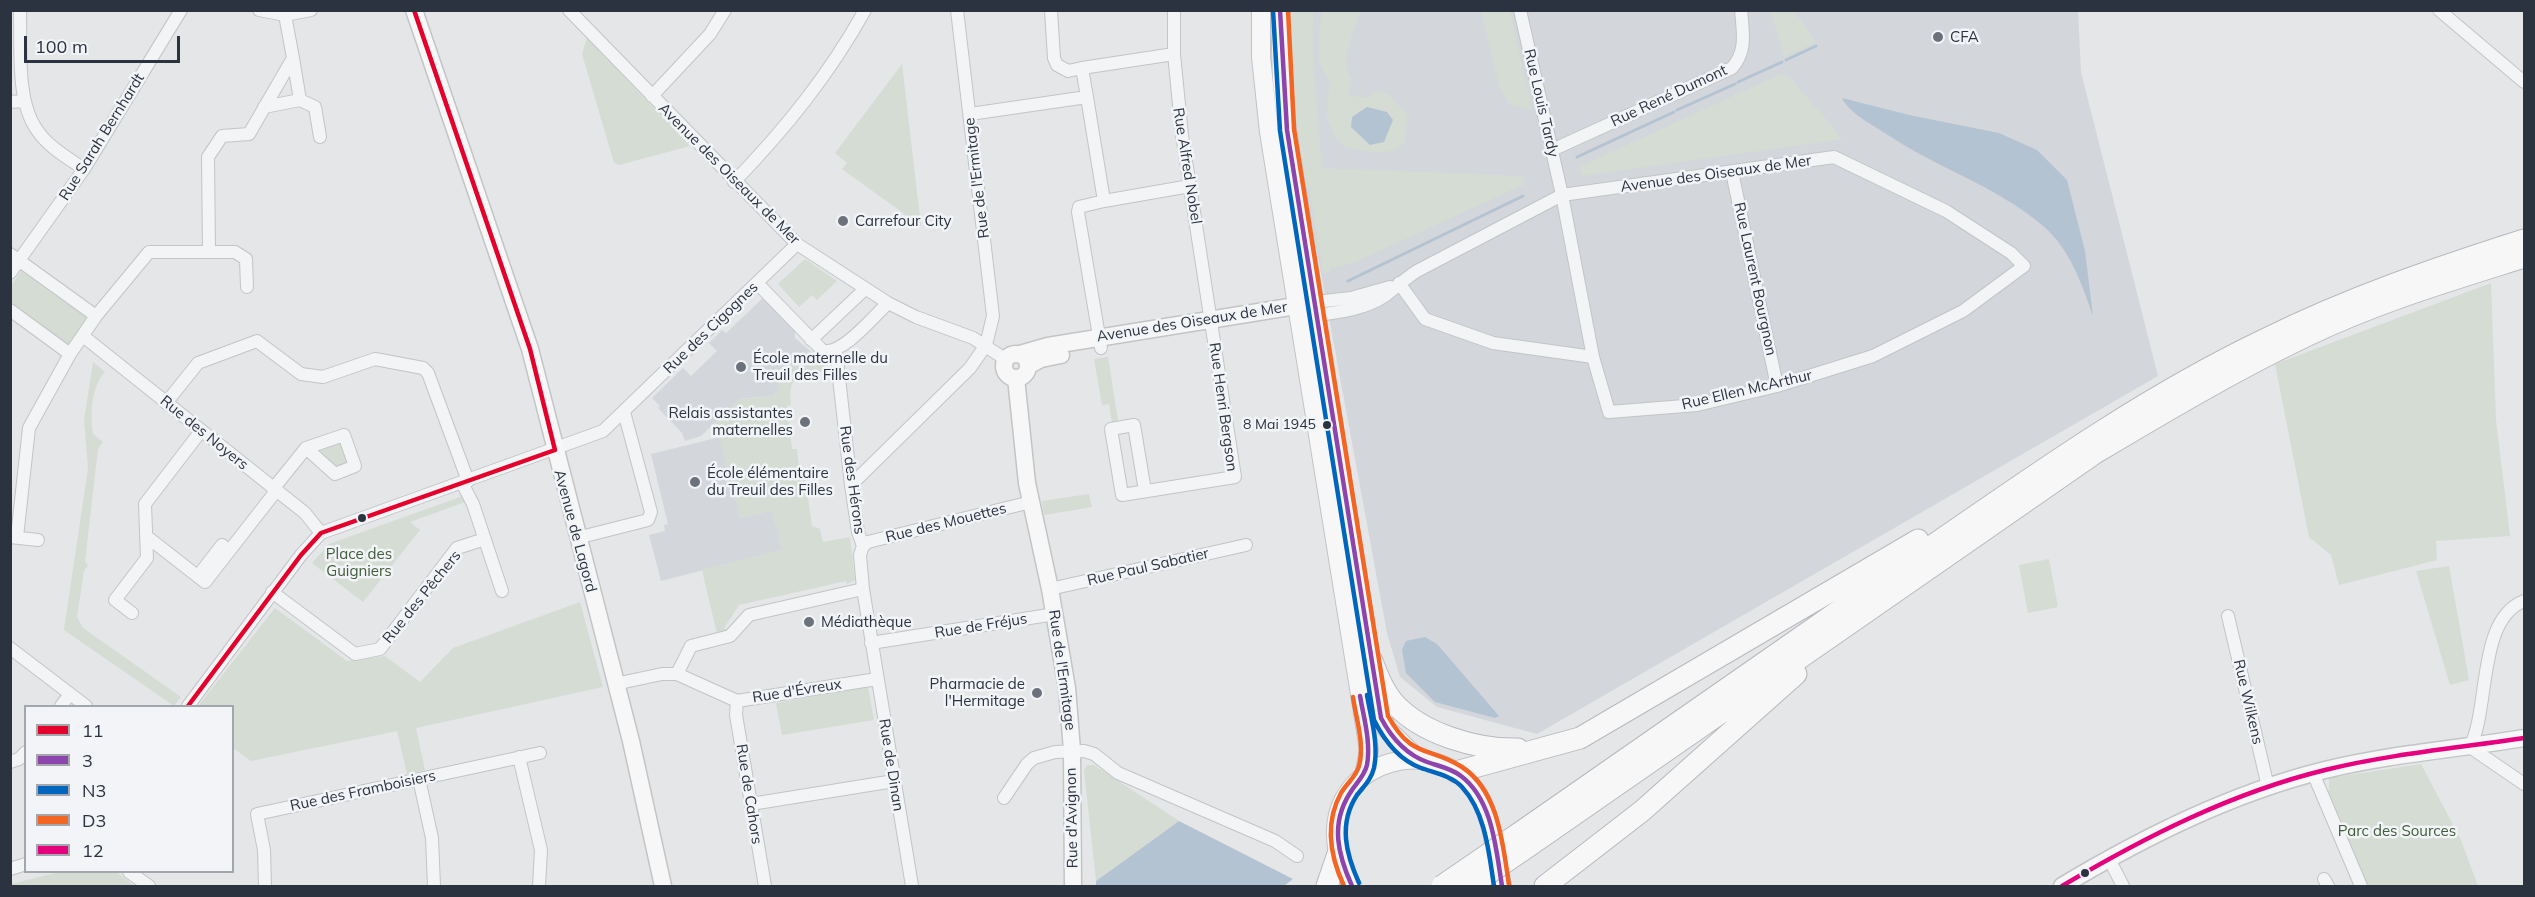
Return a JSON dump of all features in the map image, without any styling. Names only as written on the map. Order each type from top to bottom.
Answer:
[{"type":"highway","points":[[1470,886],[1519,843],[1976,515],[2144,405],[2264,339],[2338,305],[2413,276],[2524,240]]},
{"type":"highway","points":[[1442,886],[1519,843],[1850,622],[2095,453],[2181,401],[2307,335],[2423,289],[2524,258]]},
{"type":"highway","points":[[1456,772],[1580,738],[1942,526],[1976,515]]},
{"type":"highway","points":[[1545,886],[1642,811],[1831,645],[1850,622]]},
{"type":"highway","points":[[1372,661],[1391,700],[1424,725],[1471,743],[1498,749],[1545,748]]},
{"type":"highway","points":[[1327,886],[1338,854]]},
{"type":"highway","points":[[1556,886],[1582,859]]},
{"type":"main road","points":[[1261,10],[1265,103],[1307,310],[1381,718],[1393,737],[1417,758],[1456,772],[1479,796],[1485,812],[1502,886]]},
{"type":"main road","points":[[1280,10],[1284,102],[1307,310],[1369,750],[1364,776]]},
{"type":"main road","points":[[1352,886],[1338,854],[1337,819],[1344,802],[1364,776],[1390,762],[1417,758]]},
{"type":"street","points":[[20,10],[24,101],[36,130],[47,142],[84,169]]},
{"type":"street","name":"Rue Sarah Bernhardt","points":[[10,273],[15,257],[84,169],[181,10]]},
{"type":"street","points":[[259,10],[285,15],[312,10]]},
{"type":"street","name":"Avenue de Lagord","points":[[414,10],[530,349],[631,741],[663,886]]},
{"type":"street","points":[[652,96],[710,34],[725,10]]},
{"type":"street","points":[[734,182],[789,123],[828,71],[865,10]]},
{"type":"street","name":"Rue de l'Ermitage","points":[[957,10],[993,316],[986,345]]},
{"type":"street","points":[[1051,10],[1054,58],[1057,65],[1068,71],[1174,54]]},
{"type":"street","name":"Rue Alfred Nobel","points":[[1174,10],[1174,54],[1182,135],[1212,326]]},
{"type":"street","name":"Rue Louis Tardy","points":[[1520,10],[1562,195],[1593,357]]},
{"type":"street","name":"Rue René Dumont","points":[[1552,150],[1732,69],[1741,58],[1744,48],[1742,10]]},
{"type":"street","points":[[2439,10],[2524,82]]},
{"type":"street","name":"Avenue des Oiseaux de Mer","points":[[572,11],[734,182],[797,244],[864,290],[888,303],[986,345],[1017,364],[1100,343],[1307,310],[1371,303],[1399,283],[1562,195],[1834,158],[1845,161],[1946,211],[2012,253],[2024,266]]},
{"type":"street","points":[[285,15],[300,100]]},
{"type":"street","points":[[208,252],[208,158],[222,136],[249,134],[293,58]]},
{"type":"street","points":[[1082,68],[1104,201]]},
{"type":"street","points":[[970,114],[1087,97]]},
{"type":"street","points":[[264,107],[300,100],[315,106],[320,137]]},
{"type":"street","points":[[10,102],[24,101]]},
{"type":"street","name":"Rue Laurent Bourgnon","points":[[1732,172],[1777,386]]},
{"type":"street","points":[[1100,343],[1077,212],[1079,207],[1084,204],[1190,186]]},
{"type":"street","name":"Rue des Cigognes","points":[[321,533],[603,431],[797,244]]},
{"type":"street","points":[[38,540],[14,537],[29,428],[70,354],[96,316],[149,252],[235,252],[246,259],[247,287]]},
{"type":"street","points":[[15,257],[96,316]]},
{"type":"street","name":"Rue Ellen McArthur","points":[[1593,357],[1609,412],[1697,405],[1777,386],[1873,356],[1963,311],[2024,266]]},
{"type":"street","points":[[757,283],[822,350],[838,370]]},
{"type":"street","points":[[1399,283],[1425,319],[1493,343],[1593,357]]},
{"type":"street","points":[[811,340],[864,290]]},
{"type":"street","points":[[822,350],[836,351],[888,303]]},
{"type":"street","points":[[10,310],[70,354]]},
{"type":"street","name":"Rue Henri Bergson","points":[[1145,491],[1134,425],[1111,429],[1122,495],[1235,477],[1212,326]]},
{"type":"street","name":"Rue des Noyers","points":[[82,336],[305,513],[321,533]]},
{"type":"street","points":[[166,403],[198,363],[257,341],[301,374],[312,376],[323,377],[375,359],[423,368],[428,373],[502,591]]},
{"type":"street","points":[[850,485],[970,368],[986,345]]},
{"type":"street","name":"Rue des Hérons","points":[[836,351],[850,485],[858,532],[863,546],[860,555],[863,590],[872,643]]},
{"type":"street","name":"Rue de l'Ermitage","points":[[1017,364],[1031,502],[1055,614],[1067,688],[1072,750],[1094,754],[1118,773],[1275,842],[1297,856]]},
{"type":"street","points":[[577,538],[648,520],[651,512],[624,412]]},
{"type":"street","points":[[147,558],[145,504],[201,431]]},
{"type":"street","points":[[146,536],[205,582],[306,448]]},
{"type":"street","name":"Rue des Mouettes","points":[[863,546],[868,542],[1031,502]]},
{"type":"street","points":[[189,705],[272,592],[312,541],[321,533]]},
{"type":"street","name":"Rue des Pêchers","points":[[272,592],[355,654],[380,649],[457,548],[485,539]]},
{"type":"street","points":[[132,613],[115,600],[157,544]]},
{"type":"street","name":"Rue Paul Sabatier","points":[[1050,589],[1246,545]]},
{"type":"street","points":[[615,684],[662,674],[677,674],[691,646],[730,636],[749,615],[863,590]]},
{"type":"street","points":[[2470,747],[2478,733],[2486,673],[2498,628],[2513,605],[2524,601]]},
{"type":"street","name":"Rue de Fréjus","points":[[872,643],[1055,614]]},
{"type":"street","name":"Rue Wilkens","points":[[2228,616],[2268,787]]},
{"type":"street","name":"Rue de Dinan","points":[[872,643],[912,886]]},
{"type":"street","points":[[10,648],[85,705]]},
{"type":"street","name":"Rue d'Évreux","points":[[677,674],[737,701],[877,679]]},
{"type":"street","points":[[62,705],[70,694]]},
{"type":"street","name":"Rue de Cahors","points":[[737,701],[736,715],[765,886]]},
{"type":"street","points":[[2062,886],[2109,859],[2200,814],[2268,787],[2313,773],[2372,761],[2524,738]]},
{"type":"street","points":[[2470,747],[2524,784]]},
{"type":"street","points":[[1004,798],[1026,764],[1034,758],[1072,750]]},
{"type":"street","name":"Rue d'Avignon","points":[[1072,750],[1073,886]]},
{"type":"street","name":"Rue des Framboisiers","points":[[265,886],[264,850],[257,814],[540,753]]},
{"type":"street","points":[[10,762],[19,759],[24,754]]},
{"type":"street","points":[[519,757],[541,850],[539,886]]},
{"type":"street","points":[[2313,773],[2361,886]]},
{"type":"street","points":[[419,779],[432,838],[434,886]]},
{"type":"street","points":[[751,804],[894,781]]},
{"type":"street","points":[[2109,859],[2122,886]]},
{"type":"street","points":[[130,873],[147,886]]},
{"type":"shaded area","points":[[1297,11],[2078,11],[2081,72],[2158,376],[1537,734],[1437,707],[1400,677],[1387,633],[1305,187]]},
{"type":"shaded area","name":"École maternelle du Treuil des Filles","points":[[764,297],[795,329],[795,338],[817,357],[801,360],[780,377],[778,390],[773,396],[740,399],[701,436],[685,441],[682,433],[658,408],[660,406],[652,398],[683,368],[691,376],[717,351],[709,343],[722,330],[726,333]]},
{"type":"shaded area","name":"École élémentaire du Treuil des Filles","points":[[720,437],[740,518],[772,510],[782,550],[661,581],[649,535],[665,531],[664,525],[668,524],[651,454]]},
{"type":"green space","points":[[1286,11],[1313,11],[1313,59],[1322,168],[1523,176],[1525,184],[1351,264],[1330,268],[1331,271],[1323,274],[1309,189],[1302,185],[1293,124]]},
{"type":"green space","points":[[1322,11],[1360,11],[1347,55],[1348,73],[1352,80],[1348,96],[1369,97],[1374,90],[1388,94],[1408,115],[1405,142],[1396,150],[1377,153],[1344,147],[1334,135],[1327,118],[1329,83],[1319,61],[1318,38]]},
{"type":"green space","points":[[1481,11],[1510,11],[1532,110],[1509,104],[1499,87]]},
{"type":"green space","points":[[1770,11],[1794,11],[1816,42],[1785,57]]},
{"type":"green space","points":[[587,38],[690,146],[619,165],[614,163],[582,54]]},
{"type":"green space","points":[[902,64],[921,226],[842,169],[847,163],[835,153]]},
{"type":"green space","points":[[1781,74],[1791,78],[1843,139],[1582,176],[1579,167]]},
{"type":"green space","points":[[805,259],[837,281],[817,300],[812,295],[799,307],[778,284]]},
{"type":"green space","points":[[21,271],[87,318],[68,345],[11,302],[11,286]]},
{"type":"green space","points":[[2491,283],[2496,420],[2510,536],[2436,541],[2437,560],[2339,585],[2331,555],[2309,537],[2275,364]]},
{"type":"green space","points":[[794,356],[805,361],[817,357],[829,371],[798,377],[791,386],[791,405],[787,406],[792,449],[797,449],[800,476],[805,476],[812,526],[820,529],[823,542],[850,537],[855,580],[847,584],[846,581],[739,605],[724,628],[729,632],[717,634],[702,570],[782,550],[772,510],[740,518],[715,422],[740,399],[768,397],[776,393],[780,378],[776,373]]},
{"type":"green space","points":[[1108,357],[1118,421],[1112,422],[1109,404],[1102,405],[1094,359]]},
{"type":"green space","points":[[93,362],[105,372],[94,393],[92,410],[93,434],[103,442],[98,449],[85,561],[88,565],[84,571],[77,617],[83,628],[181,697],[175,705],[64,630],[88,468],[84,420]]},
{"type":"green space","points":[[344,435],[355,466],[335,474],[306,448]]},
{"type":"green space","points":[[1089,494],[1092,507],[1044,515],[1042,501]]},
{"type":"green space","name":"Place des Guigniers","points":[[463,496],[465,502],[410,522],[420,530],[363,602],[312,563],[329,544]]},
{"type":"green space","points":[[2049,559],[2058,607],[2028,613],[2019,565]]},
{"type":"green space","points":[[2449,566],[2469,680],[2450,685],[2416,571]]},
{"type":"green space","points":[[580,602],[603,687],[416,728],[425,770],[407,774],[397,731],[251,761],[234,749],[234,705],[199,705],[275,608],[347,661],[385,656],[420,682],[453,648]]},
{"type":"green space","points":[[868,687],[874,720],[782,735],[776,703]]},
{"type":"green space","name":"Parc des Sources","points":[[2421,764],[2461,840],[2478,886],[2364,886],[2325,793],[2329,790],[2329,778]]},
{"type":"green space","points":[[1087,765],[1094,765],[1179,821],[1096,881],[1084,770]]},
{"type":"green space","points":[[55,873],[117,873],[133,885],[11,886],[11,884]]},
{"type":"water","points":[[1842,98],[1909,115],[1999,133],[2037,150],[2067,180],[2085,251],[2093,316],[2067,255],[2042,225],[2005,199],[1926,158],[1869,123],[1850,109]]},
{"type":"water","points":[[1367,107],[1387,112],[1393,120],[1384,142],[1370,145],[1351,127],[1352,117]]},
{"type":"water","points":[[1425,637],[1437,644],[1499,716],[1495,718],[1435,702],[1406,673],[1402,650],[1406,641]]},
{"type":"water","points":[[1179,821],[1293,879],[1284,886],[1096,886],[1096,881]]},
{"type":"waterway","points":[[1786,60],[1816,46]]},
{"type":"waterway","points":[[1738,82],[1782,62]]},
{"type":"waterway","points":[[1677,110],[1735,84]]},
{"type":"waterway","points":[[1577,157],[1674,112]]},
{"type":"waterway","points":[[1348,281],[1523,196]]},
{"type":"transit line","name":"11","points":[[414,10],[530,349],[555,450]]},
{"type":"transit line","name":"N3","points":[[1273,10],[1280,131],[1374,720],[1382,735],[1399,755],[1421,768],[1453,780],[1470,797],[1485,834],[1494,886]]},
{"type":"transit line","name":"3","points":[[1280,10],[1287,130],[1381,718],[1389,732],[1405,750],[1419,759],[1453,771],[1472,786],[1480,798],[1491,826],[1502,886]]},
{"type":"transit line","name":"D3","points":[[1288,10],[1294,129],[1388,716],[1405,739],[1421,750],[1462,767],[1484,790],[1497,820],[1509,885]]},
{"type":"transit line","name":"11","points":[[189,705],[301,555],[321,533],[555,450]]},
{"type":"transit line","name":"N3","points":[[1359,883],[1348,850],[1346,828],[1351,806],[1374,768],[1375,741],[1367,695]]},
{"type":"transit line","name":"3","points":[[1352,886],[1340,851],[1338,828],[1344,805],[1367,765],[1368,739],[1360,696]]},
{"type":"transit line","name":"D3","points":[[1344,886],[1332,852],[1331,828],[1332,816],[1341,793],[1358,770],[1361,758],[1361,740],[1353,697]]},
{"type":"transit line","name":"12","points":[[2062,886],[2125,850],[2189,818],[2290,780],[2374,760],[2524,738]]},
{"type":"place","name":"CFA","points":[[1938,37]]},
{"type":"place","name":"Carrefour City","points":[[843,221]]},
{"type":"place","name":"École maternelle du Treuil des Filles","points":[[741,367]]},
{"type":"place","name":"Relais assistantes maternelles","points":[[805,422]]},
{"type":"place","name":"8 Mai 1945","points":[[1327,425]]},
{"type":"place","name":"École élémentaire du Treuil des Filles","points":[[695,482]]},
{"type":"place","name":"Médiathèque","points":[[809,622]]},
{"type":"place","name":"Pharmacie de l'Hermitage","points":[[1037,693]]}]
